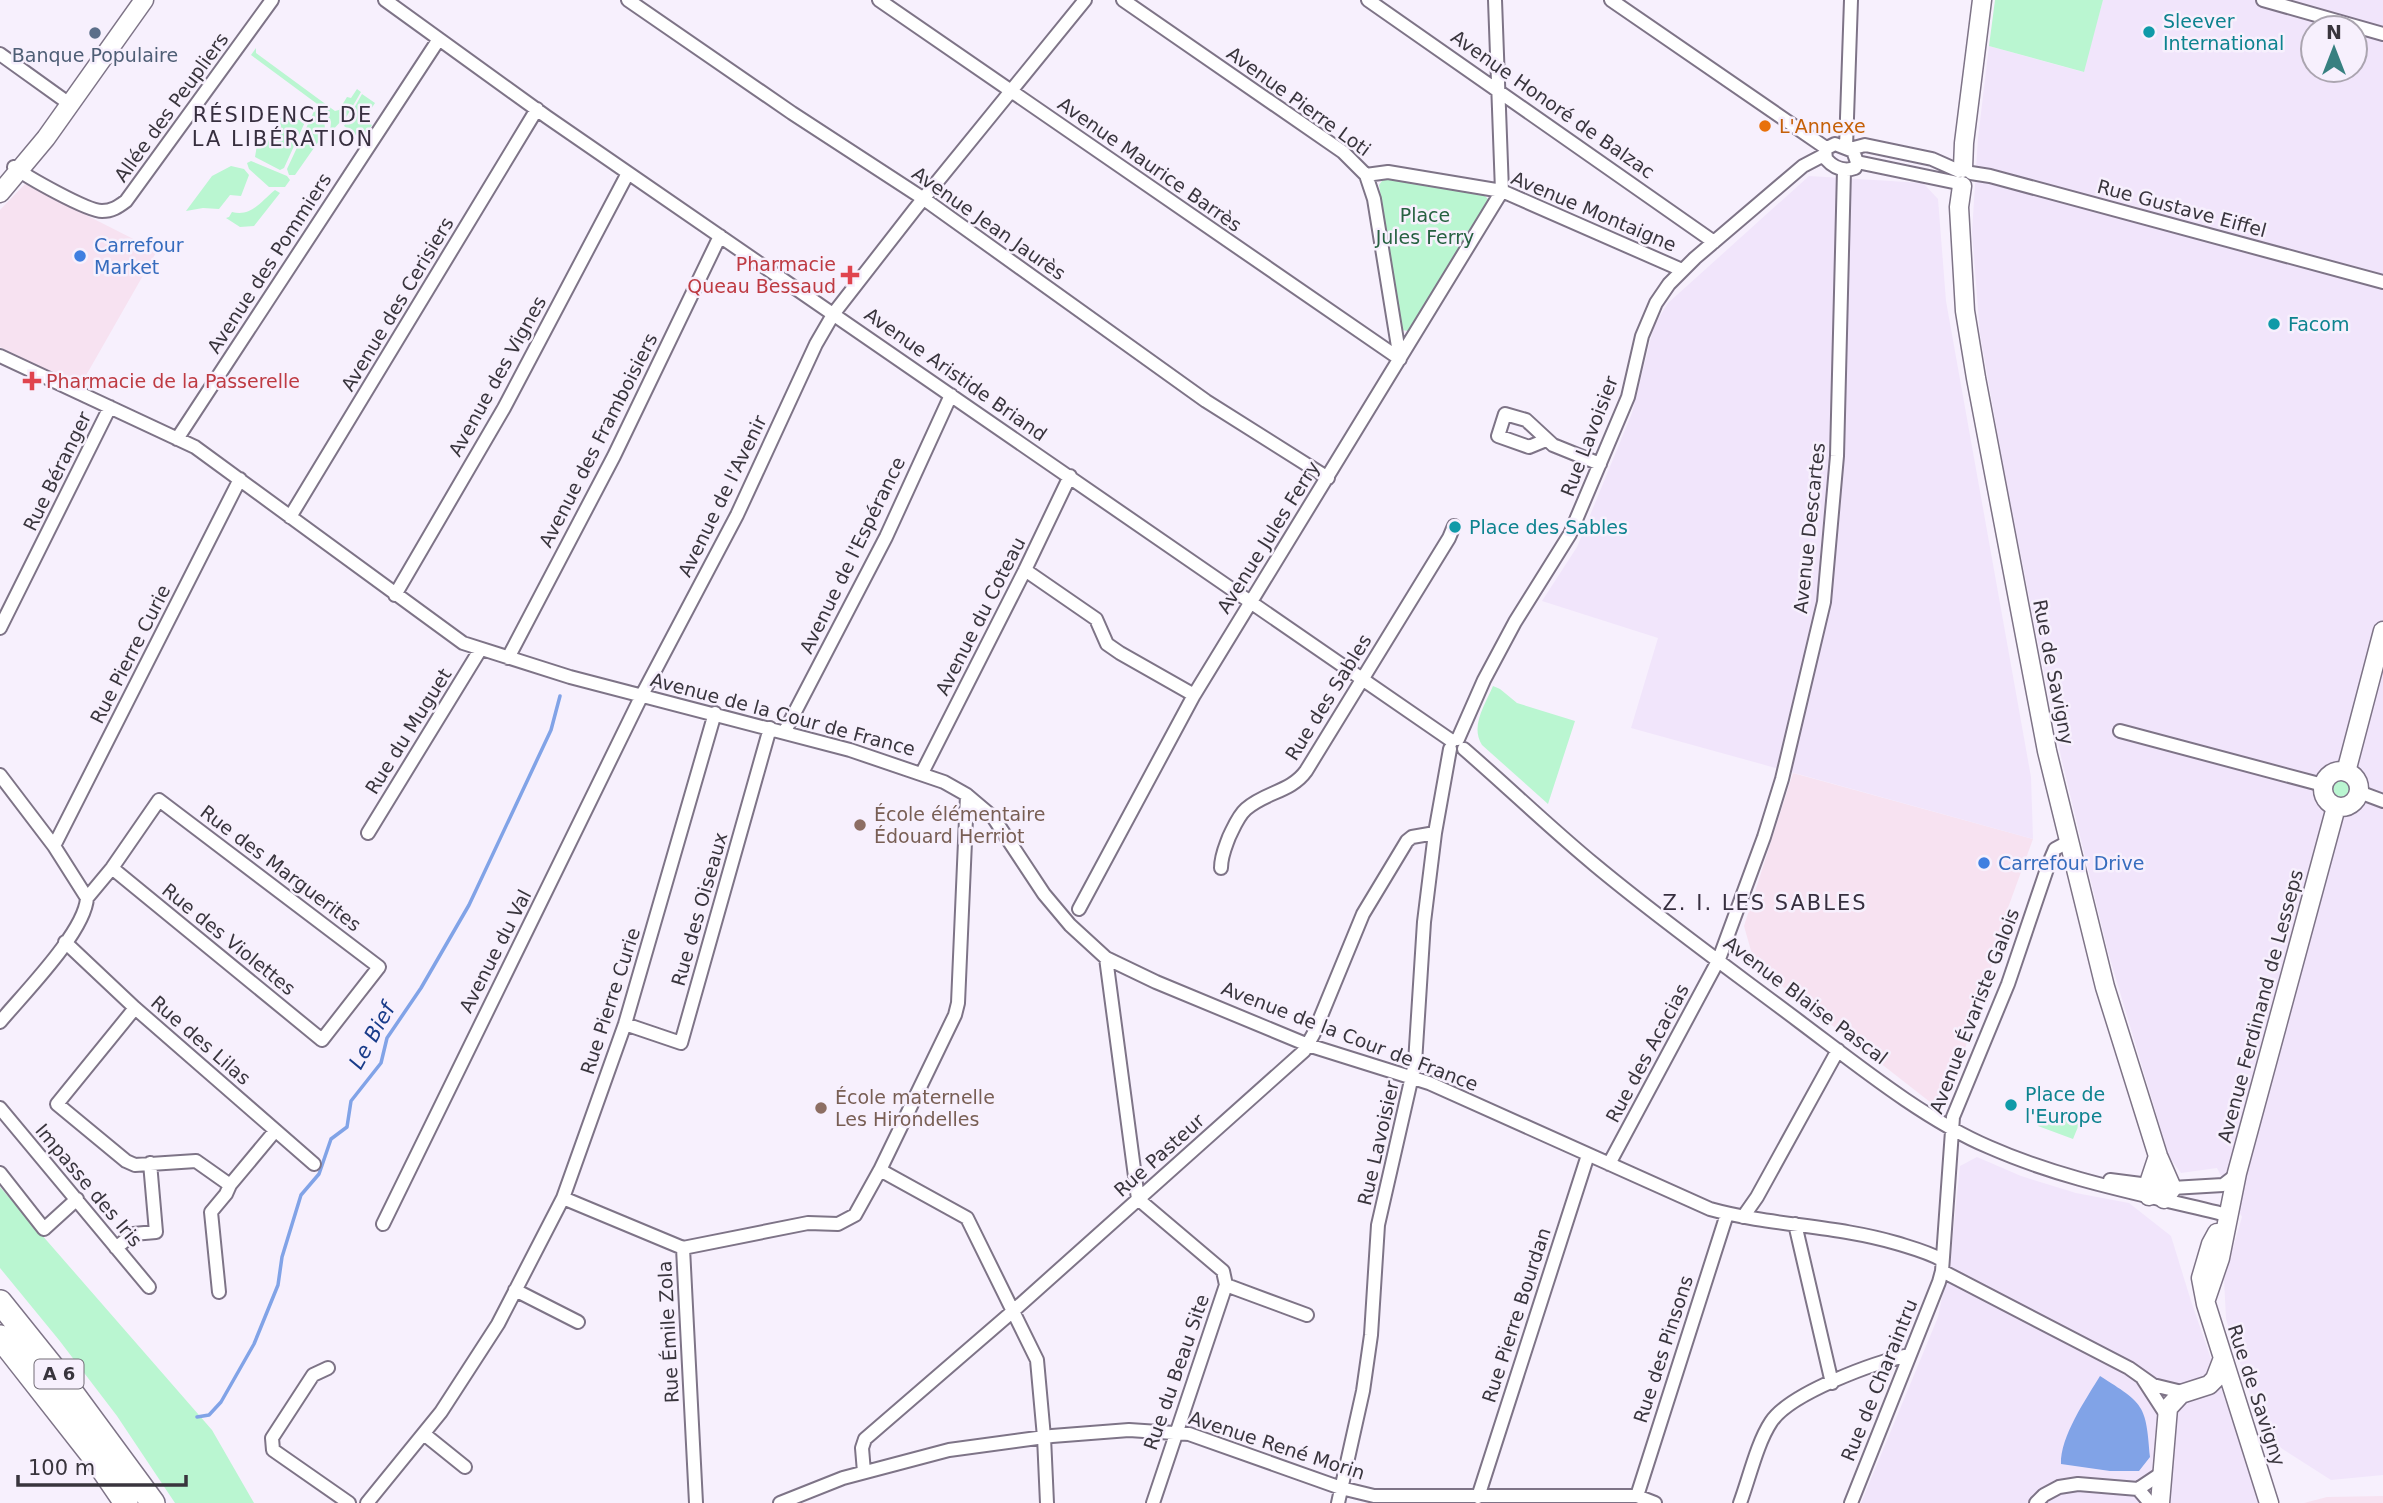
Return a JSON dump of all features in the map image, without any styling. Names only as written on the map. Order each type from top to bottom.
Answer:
[{"type":"highway","name":"A 6","points":[[0,1302],[61,1377],[153,1503]]},
{"type":"highway","name":"A 6","points":[[0,1337],[91,1452],[127,1503]]},
{"type":"main road","points":[[67,102],[133,0]]},
{"type":"main road","points":[[0,193],[10,171],[67,102],[144,0]]},
{"type":"main road","name":"Rue de Savigny","points":[[1982,0],[1959,207],[1965,311],[2047,751],[2105,987],[2158,1156],[2158,1193]]},
{"type":"main road","points":[[2346,772],[2383,631]]},
{"type":"main road","points":[[2346,772],[2354,777],[2359,792],[2357,798],[2348,806],[2336,807],[2324,796],[2323,785],[2329,775],[2346,772]]},
{"type":"main road","name":"Avenue Ferdinand de Lesseps","points":[[2229,1209],[2336,807]]},
{"type":"main road","name":"Rue de Savigny","points":[[2229,1209],[2220,1258],[2206,1299],[2269,1503]]},
{"type":"main road","points":[[2160,1503],[2166,1416],[2172,1402],[2181,1394],[2209,1385],[2223,1358]]},
{"type":"main road","points":[[2192,1391],[2222,1392],[2237,1402]]},
{"type":"street","name":"Allée des Peupliers","points":[[10,171],[96,211],[115,209],[126,201],[272,0]]},
{"type":"street","name":"Avenue Aristide Briand","points":[[385,0],[628,173],[1456,745]]},
{"type":"street","name":"Avenue Jean Jaurès","points":[[628,0],[792,113],[924,199],[1206,401],[1328,478]]},
{"type":"street","name":"Avenue Maurice Barrès","points":[[879,0],[1399,359]]},
{"type":"street","name":"Avenue de l'Avenir","points":[[642,695],[737,515],[816,344],[834,313],[1086,0]]},
{"type":"street","name":"Avenue Pierre Loti","points":[[1123,0],[1343,152],[1366,174],[1374,199],[1399,359]]},
{"type":"street","name":"Avenue Honoré de Balzac","points":[[1368,0],[1714,242]]},
{"type":"street","points":[[1495,0],[1502,191]]},
{"type":"street","points":[[1611,0],[1825,151],[1831,165],[1844,170],[1855,168],[1857,162]]},
{"type":"street","points":[[1851,0],[1848,148],[1857,162],[1963,176]]},
{"type":"street","points":[[2263,0],[2383,34]]},
{"type":"street","name":"Avenue des Pommiers","points":[[177,439],[439,39]]},
{"type":"street","points":[[0,54],[67,102]]},
{"type":"street","name":"Avenue des Cerisiers","points":[[290,517],[537,109]]},
{"type":"street","points":[[1825,151],[1835,144],[1848,148],[1865,145],[1932,159],[1963,176]]},
{"type":"street","name":"Rue Lavoisier","points":[[1338,1503],[1363,1391],[1371,1335],[1378,1225],[1413,1077],[1424,922],[1435,833],[1456,745],[1484,680],[1515,622],[1570,534],[1628,397],[1648,318],[1668,285],[1803,166],[1825,151]]},
{"type":"street","name":"Avenue Descartes","points":[[1719,959],[1764,837],[1782,779],[1825,602],[1837,456],[1844,170]]},
{"type":"street","name":"Avenue Montaigne","points":[[1366,174],[1388,172],[1502,191],[1682,270]]},
{"type":"street","name":"Avenue des Vignes","points":[[396,596],[504,408],[628,173]]},
{"type":"street","name":"Rue Gustave Eiffel","points":[[1963,176],[2012,181],[2383,282]]},
{"type":"street","name":"Avenue Jules Ferry","points":[[1079,909],[1194,695],[1502,191]]},
{"type":"street","name":"Avenue des Framboisiers","points":[[508,658],[614,456],[720,236]]},
{"type":"street","name":"Avenue de la Cour de France","points":[[0,356],[195,447],[463,643],[642,695],[785,731],[922,773],[967,795],[1000,825],[1044,894],[1070,925],[1106,958],[1156,982],[1308,1045],[1413,1077],[1710,1209],[1743,1217],[1874,1236],[1931,1254],[1942,1265]]},
{"type":"street","name":"Avenue de l'Espérance","points":[[785,731],[886,537],[951,395]]},
{"type":"street","name":"Rue Béranger","points":[[0,628],[110,407]]},
{"type":"street","points":[[1546,440],[1600,464]]},
{"type":"street","name":"Avenue du Coteau","points":[[922,773],[1070,476]]},
{"type":"street","name":"Rue Pierre Curie","points":[[54,846],[240,479]]},
{"type":"street","name":"Rue des Sables","points":[[1221,868],[1221,856],[1240,817],[1255,803],[1300,780],[1454,526]]},
{"type":"street","points":[[1025,570],[1096,619],[1107,643],[1120,653],[1194,695]]},
{"type":"street","name":"Rue du Muguet","points":[[368,833],[480,650]]},
{"type":"street","name":"Avenue du Val","points":[[383,1224],[642,695]]},
{"type":"street","name":"Rue Pierre Curie","points":[[367,1503],[441,1412],[498,1324],[563,1198],[625,1024],[715,713]]},
{"type":"street","name":"Rue des Oiseaux","points":[[625,1024],[681,1043],[770,728]]},
{"type":"street","points":[[2120,731],[2323,785]]},
{"type":"street","name":"Avenue Blaise Pascal","points":[[1456,745],[1593,863],[1662,918],[1838,1050],[1952,1128],[2033,1166],[2089,1181],[2106,1180],[2229,1209]]},
{"type":"street","points":[[0,775],[54,846],[87,898]]},
{"type":"street","points":[[2359,792],[2383,801]]},
{"type":"street","points":[[683,1248],[808,1223],[838,1224],[855,1215],[880,1170],[955,1015],[958,1003],[967,795]]},
{"type":"street","name":"Rue des Marguerites","points":[[112,868],[159,800],[379,967],[322,1040]]},
{"type":"street","name":"Rue Pasteur","points":[[864,1472],[862,1448],[865,1439],[1012,1312],[1284,1070],[1308,1045],[1363,914],[1407,841],[1412,837],[1435,833]]},
{"type":"street","name":"Avenue Évariste Galois","points":[[1942,1265],[1953,1117],[2008,984],[2049,863],[2055,849],[2068,842]]},
{"type":"street","points":[[0,1021],[65,942],[86,908],[87,898],[112,868]]},
{"type":"street","name":"Rue des Violettes","points":[[112,868],[322,1040]]},
{"type":"street","name":"Rue des Lilas","points":[[65,942],[135,1008],[314,1164]]},
{"type":"street","points":[[1106,958],[1138,1199]]},
{"type":"street","name":"Rue des Acacias","points":[[1609,1164],[1719,959]]},
{"type":"street","points":[[135,1008],[57,1104],[126,1161],[135,1165],[196,1161],[230,1185]]},
{"type":"street","points":[[1743,1217],[1757,1197],[1838,1050]]},
{"type":"street","name":"Impasse des Iris","points":[[0,1108],[149,1287]]},
{"type":"street","points":[[219,1292],[211,1212],[275,1131]]},
{"type":"street","name":"Rue Pierre Bourdan","points":[[1479,1491],[1588,1155]]},
{"type":"street","points":[[116,1248],[133,1234],[156,1232],[150,1163]]},
{"type":"street","points":[[880,1170],[967,1217],[1037,1360],[1047,1503]]},
{"type":"street","points":[[0,1173],[44,1229],[77,1199]]},
{"type":"street","name":"Avenue Blaise Pascal","points":[[2158,1193],[2223,1185],[2236,1175]]},
{"type":"street","points":[[2214,1185],[2225,1192],[2229,1209]]},
{"type":"street","name":"Rue Émile Zola","points":[[563,1198],[683,1248],[696,1503]]},
{"type":"street","name":"Rue du Beau Site","points":[[1138,1199],[1223,1271],[1226,1285],[1153,1503]]},
{"type":"street","name":"Rue des Pinsons","points":[[1637,1496],[1727,1214]]},
{"type":"street","points":[[1795,1224],[1832,1383]]},
{"type":"street","points":[[1942,1265],[2129,1368],[2153,1385],[2192,1391]]},
{"type":"street","name":"Rue de Charaintru","points":[[1851,1503],[1910,1355],[1942,1265]]},
{"type":"street","points":[[1226,1285],[1307,1315]]},
{"type":"street","points":[[515,1290],[578,1322]]},
{"type":"street","points":[[1740,1503],[1766,1430],[1780,1411],[1797,1399],[1876,1364],[1910,1355]]},
{"type":"street","points":[[328,1368],[313,1376],[272,1438],[273,1450],[349,1503]]},
{"type":"street","points":[[2143,1379],[2166,1416]]},
{"type":"street","name":"Avenue René Morin","points":[[780,1503],[864,1472],[948,1450],[1044,1437],[1129,1430],[1189,1434],[1341,1488],[1374,1496],[1479,1491],[1637,1496],[1655,1503]]},
{"type":"street","points":[[424,1434],[465,1467]]},
{"type":"street","points":[[2036,1503],[2044,1494],[2059,1487],[2078,1484],[2137,1489],[2162,1473]]},
{"type":"street","points":[[2137,1489],[2150,1503]]},
{"type":"shaded area","points":[[2103,0],[2383,0],[2383,1475],[2331,1480],[2278,1446],[2259,1422],[2226,1319],[2224,1279],[2242,1217],[2217,1168],[2181,1173],[2169,1157],[2108,952],[2061,757],[2005,476],[1980,334],[1972,232],[1978,138],[1989,46],[2083,72]]},
{"type":"shaded area","points":[[1809,176],[1923,183],[1938,199],[1946,301],[2031,777],[2033,839],[1631,728],[1658,638],[1542,601],[1577,547],[1632,413],[1654,326],[1668,303]]},
{"type":"shaded area","points":[[25,184],[157,251],[80,386],[0,347],[0,210]]},
{"type":"shaded area","points":[[1793,773],[2033,839],[2005,916],[2000,940],[1951,1092],[1930,1102],[1755,965],[1744,926]]},
{"type":"shaded area","points":[[1977,1157],[2021,1176],[2076,1193],[2129,1203],[2171,1236],[2261,1503],[1861,1503],[1938,1317],[1951,1253],[1960,1166]]},
{"type":"shaded area","points":[[2383,1496],[2383,1503],[2304,1503],[2327,1497]]},
{"type":"green space","points":[[1995,0],[2103,0],[2084,72],[1989,46]]},
{"type":"green space","points":[[256,48],[256,53],[335,111],[339,110],[347,97],[351,98],[357,89],[361,92],[344,121],[330,133],[331,122],[324,109],[251,55]]},
{"type":"green space","points":[[362,94],[375,103],[364,120],[372,125],[362,140],[344,126]]},
{"type":"green space","points":[[315,109],[324,119],[323,135],[295,175],[289,175],[287,169]]},
{"type":"green space","points":[[283,114],[305,122],[284,168],[280,170],[255,157],[257,145],[268,142]]},
{"type":"green space","points":[[251,161],[287,176],[290,180],[285,187],[269,187],[249,169],[247,163]]},
{"type":"green space","points":[[231,166],[244,169],[249,175],[241,196],[230,195],[219,209],[186,211],[212,176]]},
{"type":"green space","name":"Place Jules Ferry","points":[[1387,179],[1482,193],[1489,200],[1408,331],[1402,330],[1379,185]]},
{"type":"green space","points":[[275,190],[280,193],[254,226],[240,227],[226,218],[232,212],[251,210]]},
{"type":"green space","points":[[1493,686],[1517,703],[1575,721],[1548,804],[1482,745],[1478,723]]},
{"type":"green space","points":[[2340,778],[2348,781],[2351,789],[2348,797],[2340,800],[2332,797],[2329,789],[2332,781]]},
{"type":"green space","points":[[2048,1110],[2080,1122],[2073,1139],[2038,1126]]},
{"type":"green space","points":[[0,1187],[212,1430],[254,1503],[175,1503],[117,1416],[0,1268]]},
{"type":"water","points":[[2100,1376],[2134,1400],[2144,1415],[2150,1457],[2139,1471],[2110,1471],[2061,1464],[2069,1430]]},
{"type":"waterway","name":"Le Bief","points":[[197,1417],[209,1415],[221,1402],[254,1344],[278,1285],[282,1257],[301,1195],[319,1174],[331,1139],[347,1127],[351,1101],[381,1063],[387,1038],[421,988],[469,905],[551,730],[560,696]]},
{"type":"place","name":"Sleever International","points":[[2149,32]]},
{"type":"place","name":"Banque Populaire","points":[[95,33]]},
{"type":"place","name":"L'Annexe","points":[[1765,126]]},
{"type":"place","name":"Carrefour Market","points":[[80,256]]},
{"type":"place","name":"Pharmacie Queau Bessaud","points":[[850,275]]},
{"type":"place","name":"Facom","points":[[2274,324]]},
{"type":"place","name":"Pharmacie de la Passerelle","points":[[32,381]]},
{"type":"place","name":"Place des Sables","points":[[1455,527]]},
{"type":"place","name":"École élémentaire Édouard Herriot","points":[[860,825]]},
{"type":"place","name":"Carrefour Drive","points":[[1984,863]]},
{"type":"place","name":"Place de l'Europe","points":[[2011,1105]]},
{"type":"place","name":"École maternelle Les Hirondelles","points":[[821,1108]]},
{"type":"district","name":"RÉSIDENCE DE LA LIBÉRATION","points":[[283,127]]},
{"type":"district","name":"Z. I. LES SABLES","points":[[1765,903]]}]
